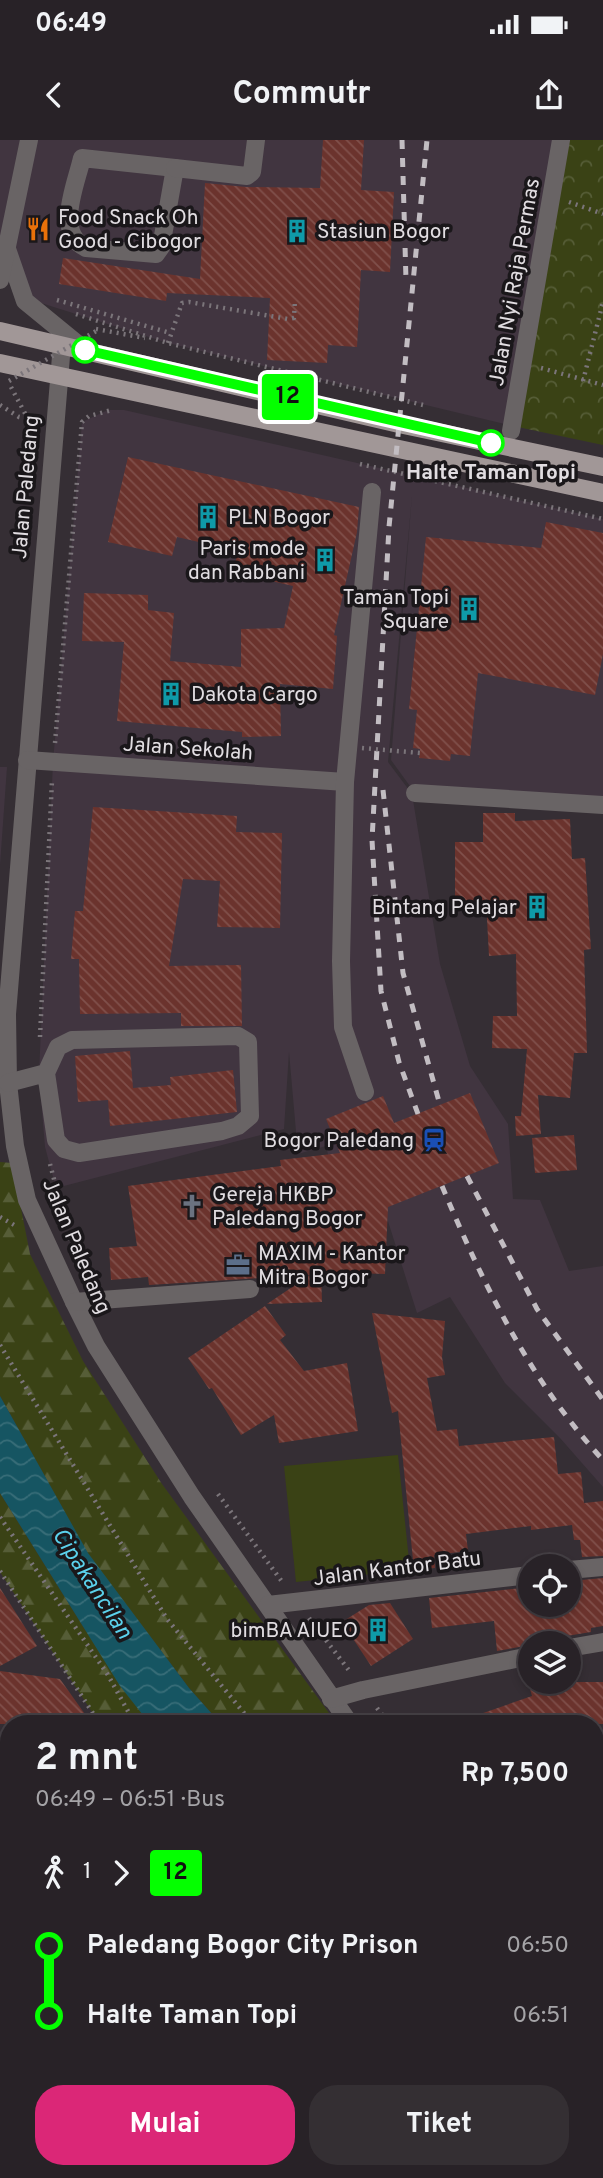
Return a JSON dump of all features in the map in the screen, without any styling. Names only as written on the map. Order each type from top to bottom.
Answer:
[{"type":"main road","points":[[0,331],[399,424],[603,467]]},
{"type":"main road","points":[[0,363],[603,493]]},
{"type":"street","points":[[0,280],[6,249],[7,207],[29,140]]},
{"type":"street","points":[[175,168],[161,247],[156,254],[86,248],[77,243],[70,234],[68,221],[82,158],[175,168],[247,176],[252,172],[256,140]]},
{"type":"street","name":"Jalan Nyi Raja Permas","points":[[511,431],[561,140]]},
{"type":"street","points":[[6,249],[25,301],[85,350]]},
{"type":"street","name":"Jalan Paledang","points":[[62,344],[7,1014],[8,1083],[15,1146],[27,1200],[96,1346],[192,1497],[343,1715]]},
{"type":"street","points":[[365,1092],[343,1027],[341,961],[345,782],[372,492]]},
{"type":"street","name":"Jalan Sekolah","points":[[27,760],[345,782]]},
{"type":"street","points":[[415,793],[603,804]]},
{"type":"street","points":[[238,1037],[248,1042],[250,1052],[250,1116],[238,1126],[222,1131],[79,1153],[64,1149],[56,1140],[46,1073],[58,1047],[72,1040],[238,1037]]},
{"type":"street","points":[[8,1083],[46,1073]]},
{"type":"street","points":[[74,1302],[250,1289]]},
{"type":"street","points":[[581,1569],[603,1566]]},
{"type":"street","name":"Jalan Kantor Batu","points":[[268,1605],[518,1576]]},
{"type":"street","points":[[581,1646],[603,1642]]},
{"type":"street","points":[[331,1699],[518,1658]]},
{"type":"path","points":[[552,196],[603,214]]},
{"type":"path","points":[[162,368],[182,303],[288,319],[293,318],[295,299]]},
{"type":"path","points":[[583,380],[603,302]]},
{"type":"path","points":[[156,339],[98,330],[66,313],[156,339],[168,343],[301,377]]},
{"type":"path","points":[[0,380],[9,381],[98,330]]},
{"type":"path","points":[[523,363],[603,385]]},
{"type":"path","points":[[9,381],[28,419]]},
{"type":"path","points":[[0,405],[28,419],[43,421]]},
{"type":"path","points":[[40,1040],[53,762],[82,422]]},
{"type":"path","points":[[443,483],[603,519]]},
{"type":"path","points":[[362,748],[420,753]]},
{"type":"path","points":[[48,1157],[74,1250]]},
{"type":"path","points":[[0,1345],[167,1619],[246,1715]]},
{"type":"path","points":[[214,1489],[363,1690]]},
{"type":"path","points":[[0,1517],[108,1675],[130,1715]]},
{"type":"path","points":[[0,1572],[94,1715]]},
{"type":"shaded area","points":[[0,140],[29,140],[0,280]]},
{"type":"shaded area","name":"Stasiun Bogor","points":[[34,140],[561,140],[513,426],[168,343],[41,303],[30,294],[8,257]]},
{"type":"shaded area","points":[[108,410],[124,410],[603,519],[603,805],[415,793],[391,760],[412,495],[388,762],[412,794],[440,964],[470,1066],[508,1124],[513,1199],[540,1200],[569,1271],[603,1266],[603,1487],[560,1438],[505,1383],[450,1297],[417,1313],[387,1218],[343,1217],[326,1146],[298,1154],[289,1052],[284,1129],[56,1188],[45,1147],[39,1074],[53,762],[82,422]]},
{"type":"shaded area","points":[[0,767],[7,767],[0,865]]},
{"type":"green space","points":[[561,140],[603,140],[603,445],[513,426]]},
{"type":"green space","points":[[0,1162],[12,1163],[30,1254],[83,1361],[162,1484],[330,1715],[213,1715],[189,1688],[88,1554],[0,1396]]},
{"type":"green space","points":[[398,1455],[410,1570],[296,1582],[284,1466]]},
{"type":"green space","points":[[0,1493],[84,1628],[144,1715],[94,1715],[0,1572]]},
{"type":"water","name":"Cipakancilan","points":[[0,1396],[88,1553],[189,1688],[213,1715],[143,1715],[120,1686],[0,1493]]},
{"type":"building","name":"Stasiun Bogor","points":[[323,140],[364,140],[361,190],[394,192],[390,272],[361,270],[357,347],[328,345],[327,363],[267,360],[270,298],[167,293],[166,301],[59,284],[63,258],[200,279],[205,183],[246,187],[320,188]]},
{"type":"building","points":[[128,457],[359,507],[357,532],[334,635],[337,636],[333,689],[280,684],[281,736],[242,737],[242,732],[117,721],[124,642],[82,641],[84,593],[148,595],[148,610],[174,613],[170,661],[241,667],[241,629],[284,628],[293,586],[233,572],[238,551],[177,537],[172,556],[108,542]]},
{"type":"building","points":[[546,522],[603,533],[603,654],[595,695],[478,673],[470,756],[451,754],[450,761],[419,758],[420,749],[413,748],[417,710],[409,709],[426,537],[541,548]]},
{"type":"building","points":[[93,807],[237,816],[236,832],[282,833],[280,928],[217,927],[220,881],[183,879],[169,966],[241,965],[242,1026],[181,1026],[181,1013],[80,1014],[79,959],[71,959],[75,911],[83,911]]},
{"type":"building","points":[[483,813],[515,813],[515,821],[570,819],[572,859],[585,858],[591,949],[584,950],[587,1053],[574,1053],[570,1098],[538,1095],[541,1134],[516,1136],[515,1116],[521,1116],[527,1049],[492,1048],[493,1016],[517,1016],[516,954],[489,956],[486,901],[455,901],[455,842],[483,842]]},
{"type":"building","points":[[130,1051],[133,1088],[171,1085],[170,1077],[233,1070],[237,1112],[110,1126],[108,1100],[78,1102],[75,1056]]},
{"type":"building","points":[[470,1093],[499,1163],[388,1207],[385,1274],[321,1272],[322,1302],[267,1304],[310,1275],[149,1285],[148,1277],[111,1280],[109,1248],[137,1246],[128,1186],[281,1166],[280,1160],[340,1153],[326,1119],[383,1096],[394,1123]]},
{"type":"building","points":[[574,1135],[577,1170],[535,1173],[532,1138]]},
{"type":"building","points":[[265,1306],[286,1335],[280,1340],[304,1371],[347,1363],[358,1431],[279,1443],[274,1415],[241,1435],[212,1388],[209,1389],[188,1358]]},
{"type":"building","points":[[372,1313],[445,1321],[442,1357],[445,1375],[427,1378],[437,1431],[457,1429],[459,1446],[554,1437],[558,1474],[581,1472],[584,1503],[603,1501],[603,1556],[582,1557],[580,1540],[574,1540],[572,1525],[531,1530],[531,1526],[466,1534],[468,1551],[434,1555],[435,1568],[414,1570],[398,1411],[392,1413]]},
{"type":"building","points":[[603,1578],[603,1626],[591,1628],[591,1632],[518,1631],[518,1647],[497,1651],[494,1621],[432,1628],[429,1598],[518,1588],[518,1617],[581,1617],[581,1580]]},
{"type":"building","points":[[0,1588],[37,1646],[0,1666]]},
{"type":"building","name":"bimBA AIUEO","points":[[390,1603],[413,1639],[371,1666],[342,1622],[369,1605]]},
{"type":"building","points":[[0,1671],[60,1679],[86,1715],[0,1715]]},
{"type":"building","points":[[581,1682],[603,1682],[603,1715],[477,1715],[531,1694],[581,1694]]},
{"type":"railway","points":[[402,140],[406,280]]},
{"type":"railway","points":[[418,1114],[399,1062],[381,991],[372,840],[389,527],[427,140]]},
{"type":"railway","points":[[383,790],[403,973],[440,1105]]},
{"type":"railway","points":[[467,1176],[537,1309],[603,1400]]},
{"type":"railway","points":[[442,1186],[474,1259],[510,1330],[553,1398],[603,1460]]},
{"type":"bus line","name":"12","points":[[85,350],[491,443]]},
{"type":"place","name":"Food Snack Oh Good - Cibogor","points":[[38,229]]},
{"type":"place","name":"Stasiun Bogor","points":[[297,231]]},
{"type":"place","name":"Halte Taman Topi","points":[[491,443]]},
{"type":"place","name":"PLN Bogor","points":[[208,517]]},
{"type":"place","name":"Paris mode dan Rabbani","points":[[325,560]]},
{"type":"place","name":"Taman Topi Square","points":[[469,609]]},
{"type":"place","name":"Dakota Cargo","points":[[171,694]]},
{"type":"place","name":"Bintang Pelajar","points":[[537,907]]},
{"type":"place","name":"Bogor Paledang","points":[[434,1140]]},
{"type":"place","name":"Gereja HKBP Paledang Bogor","points":[[192,1206]]},
{"type":"place","name":"MAXIM - Kantor Mitra Bogor","points":[[238,1265]]},
{"type":"place","name":"bimBA AIUEO","points":[[378,1630]]}]
